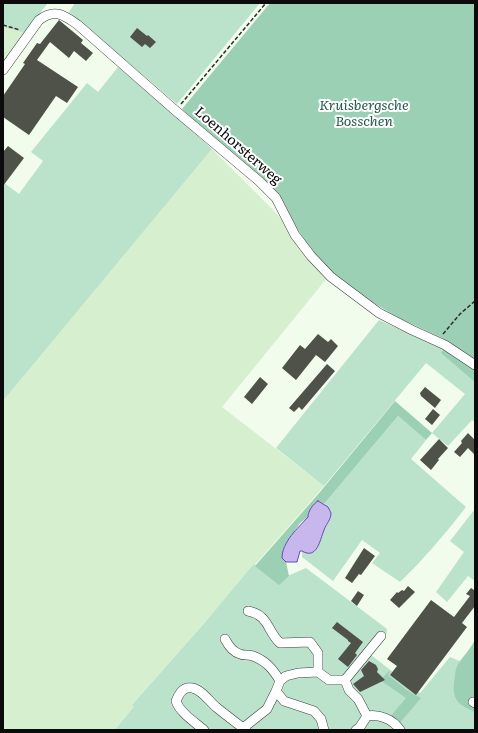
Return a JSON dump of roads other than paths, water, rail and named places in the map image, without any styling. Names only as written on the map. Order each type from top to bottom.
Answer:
[{"type":"street","name":"Loenhorsterweg","points":[[3,70],[39,20],[55,13],[66,16],[260,182],[276,198],[295,235],[311,256],[331,277],[379,313],[437,341],[459,353],[475,365]]},
{"type":"street","points":[[248,611],[257,613],[265,621],[274,638],[280,643],[310,642],[318,653],[318,672]]},
{"type":"street","points":[[345,680],[381,636]]},
{"type":"street","points":[[224,639],[228,645],[240,654],[250,655],[262,660],[272,668],[280,681]]},
{"type":"street","points":[[204,730],[178,706],[176,701],[181,691],[186,688],[198,690],[216,707],[245,729],[267,709],[280,681],[286,676],[298,673],[318,672],[329,680],[345,680]]},
{"type":"street","points":[[345,680],[348,690],[358,699],[367,716]]},
{"type":"street","points":[[276,691],[284,701],[314,710],[321,719],[324,730]]},
{"type":"street","points":[[367,716],[376,715],[387,719],[398,726],[400,730]]},
{"type":"street","points":[[356,730],[360,727],[367,716]]},
{"type":"park label","name":"Kruisbergsche Bosschen","points":[[364,114]]}]
